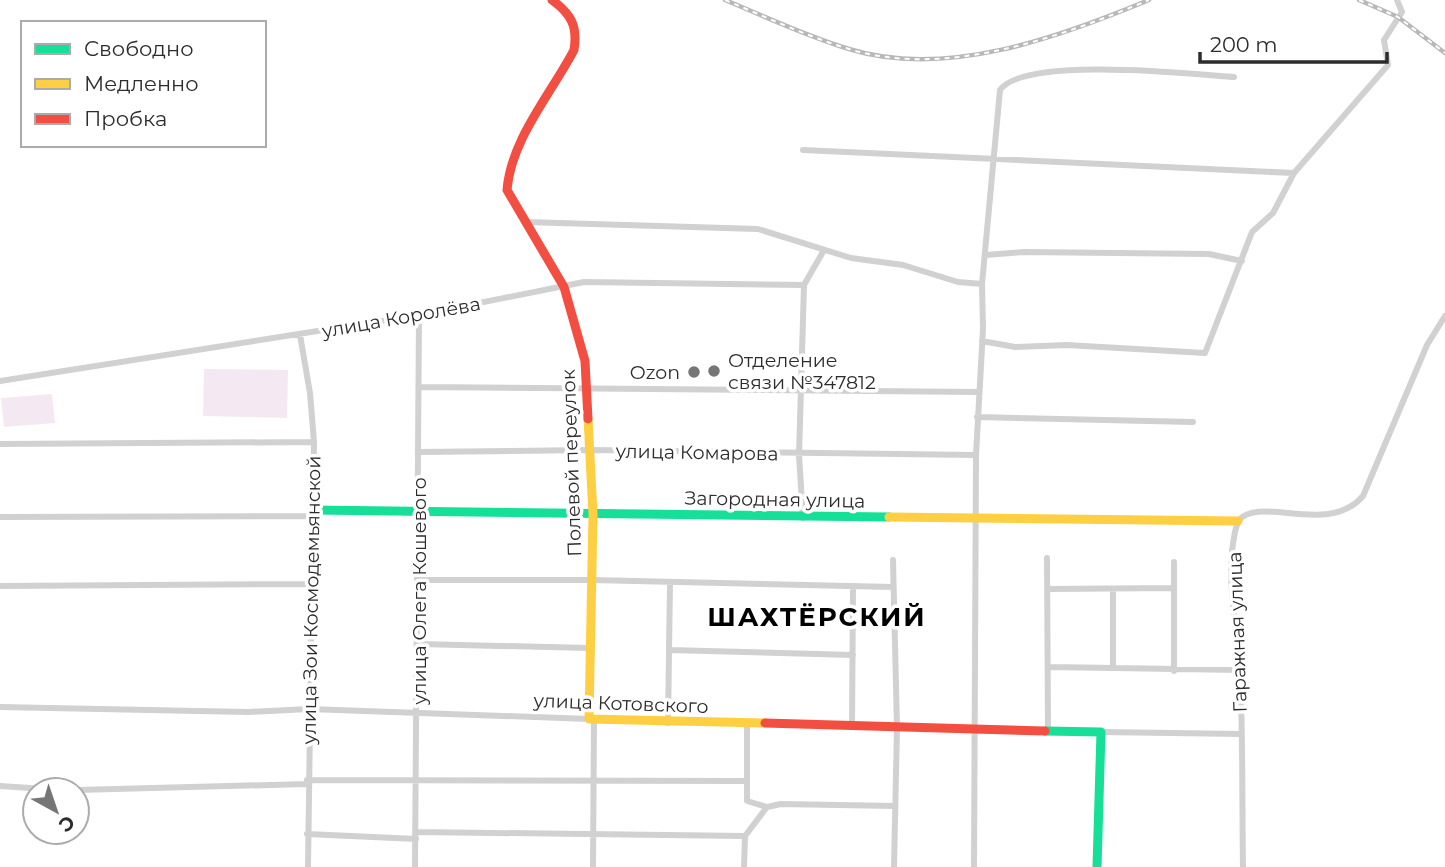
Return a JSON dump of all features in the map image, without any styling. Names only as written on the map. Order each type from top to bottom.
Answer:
[{"type":"street","name":"Полевой переулок","points":[[552,0],[574,19],[577,39],[568,63],[509,172],[507,190],[564,287],[580,339],[589,386],[593,514],[590,648],[595,779],[593,867]]},
{"type":"street","points":[[982,341],[1015,347],[1067,345],[1205,353],[1252,232],[1273,213],[1294,173],[1382,74],[1389,58],[1384,40],[1386,33],[1402,12],[1397,0]]},
{"type":"street","points":[[974,867],[977,417],[982,341],[982,284],[995,161],[998,98],[1003,85],[1019,78],[1047,72],[1093,69],[1234,76]]},
{"type":"street","points":[[803,150],[1294,173]]},
{"type":"street","points":[[526,222],[758,229],[851,258],[903,265],[958,282],[982,284]]},
{"type":"street","points":[[803,518],[799,455],[804,285],[824,250]]},
{"type":"street","points":[[985,255],[1024,252],[1209,254],[1242,261]]},
{"type":"street","name":"улица Королёва","points":[[0,381],[419,316],[592,281],[804,285]]},
{"type":"street","name":"улица Олега Кошевого","points":[[415,867],[420,513],[419,316]]},
{"type":"street","points":[[1238,521],[1251,512],[1332,515],[1356,504],[1363,496],[1427,345],[1445,316]]},
{"type":"street","name":"улица Зои Космодемьянской","points":[[300,335],[310,393],[314,442],[307,782],[308,867]]},
{"type":"street","points":[[419,387],[589,386],[978,391]]},
{"type":"street","points":[[977,417],[1193,422]]},
{"type":"street","points":[[0,444],[314,442]]},
{"type":"street","name":"улица Комарова","points":[[419,452],[591,450],[799,455],[976,455]]},
{"type":"street","points":[[0,517],[312,513]]},
{"type":"street","name":"Загородная улица","points":[[312,513],[1238,521]]},
{"type":"street","name":"Гаражная улица","points":[[1238,521],[1234,538],[1233,586],[1240,670],[1243,867]]},
{"type":"street","points":[[1047,558],[1050,667],[1048,730]]},
{"type":"street","points":[[893,560],[897,728],[894,867]]},
{"type":"street","points":[[1174,562],[1174,671]]},
{"type":"street","points":[[419,580],[592,580],[893,587]]},
{"type":"street","points":[[668,723],[670,582]]},
{"type":"street","points":[[0,586],[311,584]]},
{"type":"street","points":[[852,727],[853,586]]},
{"type":"street","points":[[1048,589],[1174,588]]},
{"type":"street","points":[[1113,590],[1113,668]]},
{"type":"street","points":[[419,644],[590,648]]},
{"type":"street","points":[[670,650],[853,655]]},
{"type":"street","points":[[1050,667],[1240,670]]},
{"type":"street","name":"улица Котовского","points":[[0,707],[248,712],[309,709],[668,723],[1241,734]]},
{"type":"street","points":[[747,725],[747,801],[767,807],[781,803],[895,806]]},
{"type":"street","points":[[1097,867],[1101,732]]},
{"type":"street","points":[[91,790],[416,779],[746,781]]},
{"type":"street","points":[[0,786],[21,787]]},
{"type":"street","points":[[744,867],[745,836],[767,807]]},
{"type":"street","points":[[307,834],[745,836]]},
{"type":"shaded area","points":[[204,369],[288,370],[287,418],[203,416]]},
{"type":"shaded area","points":[[52,394],[55,423],[4,427],[1,398]]},
{"type":"railway","points":[[725,0],[849,49],[886,57],[924,59],[1002,50],[1041,40],[1149,0]]},
{"type":"railway","points":[[1359,0],[1398,17],[1445,53]]},
{"type":"traffic: fast","points":[[312,510],[889,517]]},
{"type":"traffic: fast","points":[[1045,731],[1101,732],[1097,867]]},
{"type":"traffic: slow","points":[[588,419],[593,514],[589,719],[765,723]]},
{"type":"traffic: slow","points":[[889,517],[1238,521]]},
{"type":"traffic: jam","points":[[552,0],[572,21],[574,50],[524,135],[510,171],[507,190],[564,287],[585,361],[588,419]]},
{"type":"traffic: jam","points":[[765,723],[1045,731]]},
{"type":"place","name":"Отделение связи №347812","points":[[714,371]]},
{"type":"place","name":"Ozon","points":[[694,372]]},
{"type":"district","name":"ШАХТЁРСКИЙ","points":[[817,617]]}]
